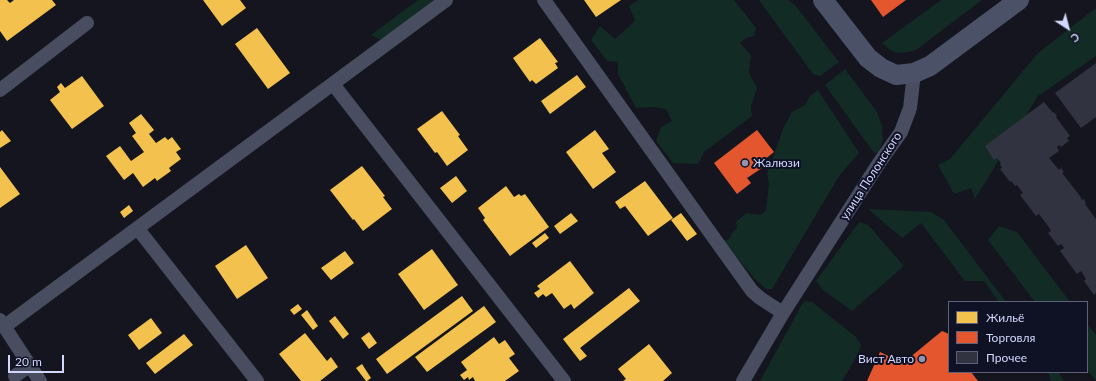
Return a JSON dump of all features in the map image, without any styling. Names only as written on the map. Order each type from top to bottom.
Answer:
[{"type":"main road","points":[[823,0],[868,58],[881,68],[896,75],[914,73],[930,66],[1018,0]]},
{"type":"street","points":[[40,381],[3,323],[138,229],[446,0]]},
{"type":"street","points":[[544,0],[752,291],[783,313]]},
{"type":"street","points":[[0,90],[87,23]]},
{"type":"street","name":"улица Полонского","points":[[743,381],[783,313],[879,163],[901,132],[910,108],[914,73]]},
{"type":"street","points":[[333,84],[564,381]]},
{"type":"street","points":[[138,229],[257,381]]},
{"type":"street","points":[[15,376],[30,365]]},
{"type":"green space","points":[[418,0],[435,0],[381,40],[371,35]]},
{"type":"green space","points":[[638,0],[734,0],[756,28],[754,36],[746,38],[740,43],[751,55],[749,73],[757,88],[751,106],[752,116],[704,152],[698,164],[673,163],[656,141],[661,127],[672,121],[666,109],[654,107],[636,108],[618,74],[618,62],[607,61],[591,40],[600,26],[615,39],[635,21],[629,6]]},
{"type":"green space","points":[[759,0],[788,0],[795,5],[839,62],[820,76],[813,74]]},
{"type":"green space","points":[[941,0],[982,0],[916,50],[897,53],[890,50],[882,43]]},
{"type":"green space","points":[[1096,8],[1096,56],[1038,96],[975,199],[971,188],[954,194],[938,165],[950,159],[1038,53]]},
{"type":"green space","points":[[845,69],[877,112],[882,126],[883,139],[879,152],[874,153],[825,85]]},
{"type":"green space","points":[[818,90],[859,153],[839,176],[772,289],[766,289],[754,278],[723,241],[729,239],[737,228],[736,222],[746,213],[761,215],[766,210],[769,184],[767,174],[783,129],[792,112],[805,105],[810,96]]},
{"type":"green space","points":[[868,209],[931,212],[944,220],[1005,301],[998,301],[984,281],[965,281],[921,223],[902,238]]},
{"type":"green space","points":[[859,222],[868,225],[904,266],[852,311],[823,290],[816,281]]},
{"type":"green space","points":[[999,226],[1017,232],[1069,301],[1034,301],[988,240]]},
{"type":"green space","points":[[805,301],[812,302],[856,337],[861,345],[858,354],[842,381],[760,381],[801,306]]},
{"type":"green space","points":[[1088,325],[1096,335],[1096,381],[1088,371]]},
{"type":"green space","points":[[1048,373],[1059,373],[1064,381],[1051,381]]},
{"type":"building: Жильё","points":[[0,0],[7,0],[10,3],[14,0],[52,0],[56,5],[7,41],[0,31]]},
{"type":"building: Жильё","points":[[203,0],[240,0],[246,8],[222,26]]},
{"type":"building: Жильё","points":[[584,0],[621,0],[596,17]]},
{"type":"building: Жильё","points":[[257,28],[290,73],[268,89],[235,44]]},
{"type":"building: Жильё","points":[[540,38],[558,62],[555,63],[558,68],[536,84],[532,80],[530,82],[513,58]]},
{"type":"building: Жильё","points":[[577,75],[586,87],[550,114],[541,101]]},
{"type":"building: Жильё","points":[[82,76],[104,106],[72,129],[50,100],[60,92],[57,87],[61,83],[65,88]]},
{"type":"building: Жильё","points":[[442,111],[460,135],[458,136],[468,150],[447,166],[417,129]]},
{"type":"building: Жильё","points":[[141,114],[154,130],[149,134],[156,143],[165,137],[168,140],[172,137],[181,149],[176,152],[181,159],[169,168],[171,171],[157,181],[155,178],[143,187],[133,173],[124,180],[106,156],[120,146],[131,161],[144,152],[132,136],[136,133],[129,123]]},
{"type":"building: Жильё","points":[[2,130],[11,141],[0,148],[0,132]]},
{"type":"building: Жильё","points":[[595,130],[609,149],[602,153],[616,172],[593,189],[566,152]]},
{"type":"building: Жильё","points":[[362,166],[385,196],[383,197],[392,209],[363,231],[330,190]]},
{"type":"building: Жильё","points":[[0,167],[20,194],[0,208]]},
{"type":"building: Жильё","points":[[456,176],[467,191],[452,203],[440,188]]},
{"type":"building: Жильё","points":[[645,181],[673,218],[648,236],[625,206],[620,209],[615,202]]},
{"type":"building: Жильё","points":[[506,186],[514,197],[519,194],[521,196],[525,194],[549,227],[510,256],[483,220],[485,218],[478,208]]},
{"type":"building: Жильё","points":[[129,205],[133,211],[124,218],[120,212]]},
{"type":"building: Жильё","points":[[571,213],[578,221],[560,234],[554,226]]},
{"type":"building: Жильё","points":[[681,213],[697,234],[687,241],[671,220]]},
{"type":"building: Жильё","points":[[545,233],[549,238],[536,248],[532,243]]},
{"type":"building: Жильё","points":[[246,245],[268,278],[237,299],[215,266]]},
{"type":"building: Жильё","points":[[432,249],[458,285],[424,310],[398,274]]},
{"type":"building: Жильё","points":[[345,251],[354,263],[331,280],[321,268]]},
{"type":"building: Жильё","points":[[570,261],[594,293],[574,309],[571,304],[564,309],[552,293],[546,297],[543,294],[538,298],[534,293],[540,289],[537,286]]},
{"type":"building: Жильё","points":[[629,288],[640,301],[580,348],[587,356],[580,361],[563,339]]},
{"type":"building: Жильё","points":[[462,296],[473,311],[387,374],[376,359]]},
{"type":"building: Жильё","points":[[298,304],[302,309],[294,315],[290,310]]},
{"type":"building: Жильё","points":[[484,306],[496,322],[427,372],[415,357]]},
{"type":"building: Жильё","points":[[307,310],[318,326],[313,330],[301,315]]},
{"type":"building: Жильё","points":[[335,316],[349,334],[343,339],[329,321]]},
{"type":"building: Жильё","points":[[151,318],[162,333],[139,350],[128,335]]},
{"type":"building: Жильё","points":[[369,332],[377,343],[369,349],[361,338]]},
{"type":"building: Жильё","points":[[305,333],[327,361],[331,357],[338,367],[320,381],[301,381],[279,354]]},
{"type":"building: Жильё","points":[[184,334],[193,345],[155,374],[146,363]]},
{"type":"building: Жильё","points":[[494,337],[499,344],[505,340],[515,354],[509,358],[519,371],[505,381],[475,381],[473,377],[469,380],[468,377],[464,380],[460,375],[467,370],[461,362]]},
{"type":"building: Жильё","points":[[649,344],[672,373],[663,381],[623,381],[626,379],[618,369]]},
{"type":"building: Жильё","points":[[362,364],[371,378],[367,381],[356,368]]},
{"type":"building: Торговля","points":[[871,0],[906,0],[883,17]]},
{"type":"building: Торговля","points":[[757,130],[774,152],[759,164],[762,168],[747,178],[751,183],[737,194],[714,163]]},
{"type":"building: Торговля","points":[[942,331],[948,334],[948,373],[972,373],[978,381],[867,381],[880,352],[903,363]]},
{"type":"building: Прочее","points":[[1096,63],[1096,117],[1081,128],[1055,93]]},
{"type":"building: Прочее","points":[[1044,102],[1053,113],[1054,112],[1070,136],[1067,138],[1069,141],[1061,147],[1059,145],[1057,147],[1059,151],[1049,158],[1059,170],[1061,168],[1064,172],[1062,173],[1082,200],[1084,199],[1085,204],[1096,219],[1096,293],[1094,295],[1084,281],[1086,279],[1081,271],[1077,274],[1060,251],[1064,248],[1061,244],[1058,246],[1048,233],[1051,231],[1048,226],[1039,214],[1036,216],[1020,195],[1023,193],[1017,185],[1015,186],[1011,181],[1010,182],[1000,169],[1002,168],[1001,163],[997,158],[994,160],[985,146]]},
{"type":"place","name":"Жалюзи","points":[[745,163]]},
{"type":"place","name":"Вист Авто","points":[[922,359]]}]
